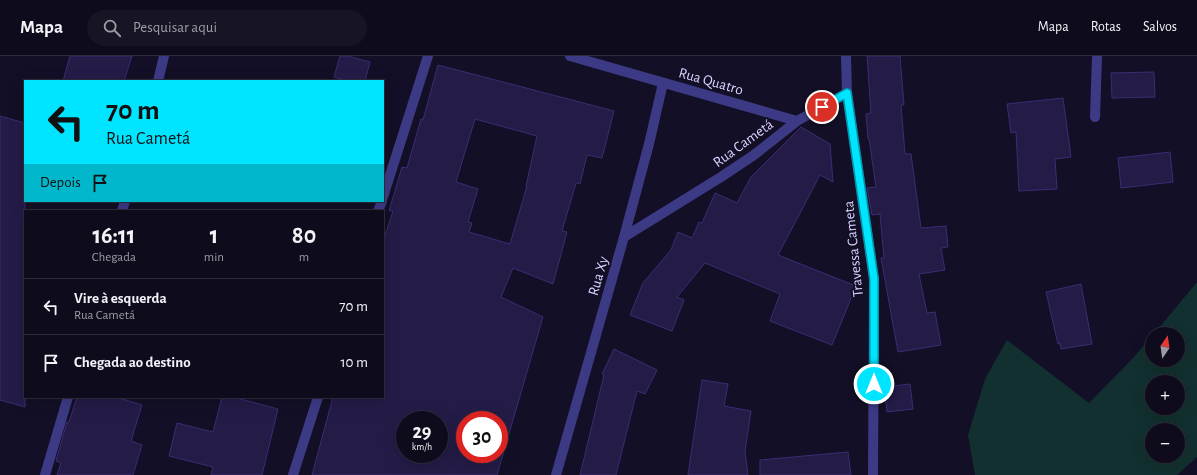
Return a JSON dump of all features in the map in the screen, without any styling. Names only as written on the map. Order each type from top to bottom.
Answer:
[{"type":"street","points":[[158,80],[164,56]]},
{"type":"street","points":[[384,194],[428,56]]},
{"type":"street","name":"Rua Quatro","points":[[570,56],[797,122]]},
{"type":"street","points":[[846,56],[847,93]]},
{"type":"street","points":[[1095,117],[1097,56]]},
{"type":"street","name":"Rua Xy","points":[[556,475],[624,237],[649,144],[663,83]]},
{"type":"street","name":"Rua Cametá","points":[[624,237],[721,178],[797,122],[847,93]]},
{"type":"street","name":"Travessa Cameta","points":[[847,93],[874,279],[873,475]]},
{"type":"street","points":[[45,475],[68,398]]},
{"type":"street","points":[[293,475],[318,398]]},
{"type":"green space","points":[[1197,282],[1197,457],[1177,475],[975,475],[968,435],[985,379],[1007,340],[1089,403],[1145,344],[1145,367],[1185,367],[1185,327],[1160,327]]},
{"type":"building","points":[[70,56],[132,56],[124,80],[63,80]]},
{"type":"building","points":[[340,56],[347,56],[370,62],[365,80],[345,80],[334,77]]},
{"type":"building","points":[[867,56],[900,56],[904,105],[901,105],[905,154],[911,154],[921,228],[946,226],[948,247],[941,248],[945,270],[919,274],[927,313],[935,312],[941,345],[898,352],[881,258],[884,258],[880,214],[872,215],[867,188],[876,187],[868,139],[866,114],[871,113]]},
{"type":"building","points":[[438,65],[614,111],[602,158],[587,155],[580,184],[576,183],[562,231],[567,232],[553,284],[513,268],[501,297],[543,317],[508,437],[508,411],[456,411],[456,463],[500,463],[497,475],[312,475],[333,398],[384,398],[384,239],[393,211],[389,211],[402,167],[407,168],[421,119],[423,120]],"holes":[[[475,119],[537,136],[526,186],[510,244],[469,232],[472,223],[468,222],[478,189],[456,182]]]},
{"type":"building","points":[[1154,72],[1155,97],[1112,98],[1111,73]]},
{"type":"building","points":[[1063,98],[1071,157],[1055,159],[1057,189],[1019,191],[1016,132],[1011,133],[1007,104]]},
{"type":"building","points":[[0,116],[24,123],[25,407],[0,400]]},
{"type":"building","points":[[801,127],[830,144],[833,182],[820,175],[778,255],[856,286],[832,345],[770,321],[780,294],[705,263],[677,297],[684,300],[672,331],[630,315],[643,283],[671,250],[678,232],[692,238],[699,222],[702,223],[715,193],[737,203],[751,177]]},
{"type":"building","points":[[1170,152],[1173,182],[1121,188],[1118,158]]},
{"type":"building","points":[[1081,284],[1092,344],[1061,349],[1060,343],[1058,344],[1046,292]]},
{"type":"building","points":[[614,349],[657,370],[645,394],[637,391],[616,475],[580,475],[604,375],[602,374]]},
{"type":"building","points":[[702,380],[728,384],[724,406],[751,411],[745,451],[748,475],[688,475]]},
{"type":"building","points":[[910,384],[913,409],[887,412],[884,387]]},
{"type":"building","points":[[77,398],[119,398],[142,405],[131,441],[142,445],[133,475],[57,475],[61,463],[56,461],[67,422],[69,422]]},
{"type":"building","points":[[222,398],[237,398],[278,409],[262,475],[211,475],[213,467],[169,456],[177,423],[213,432]]},
{"type":"building","points":[[848,452],[851,475],[760,475],[760,460]]},
{"type":"route","points":[[822,107],[847,93],[874,279],[874,384]]}]
